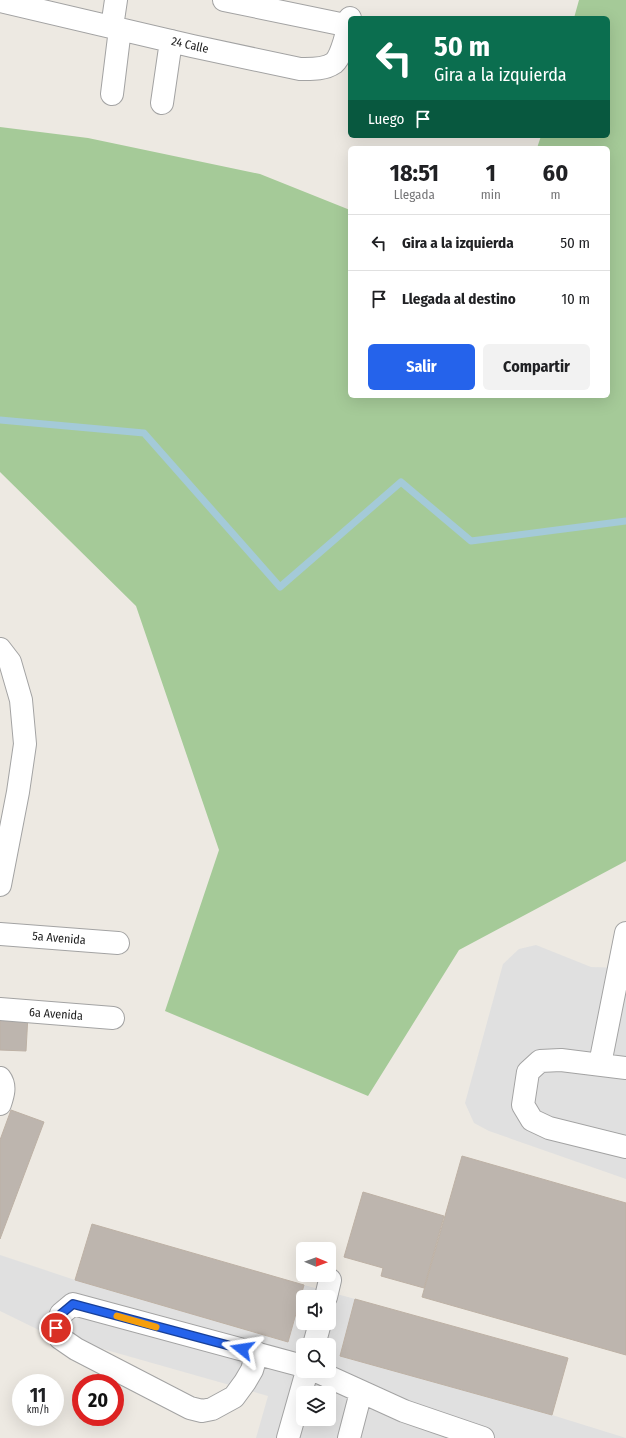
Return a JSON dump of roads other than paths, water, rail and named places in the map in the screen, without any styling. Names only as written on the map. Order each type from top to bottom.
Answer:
[{"type":"lane","points":[[112,94],[116,0]]},
{"type":"lane","points":[[224,0],[302,8],[348,21]]},
{"type":"lane","name":"24 Calle","points":[[351,16],[354,0]]},
{"type":"lane","name":"24 Calle","points":[[0,1],[44,5],[116,28],[300,69],[315,69],[334,62],[340,53],[348,28]]},
{"type":"lane","points":[[162,103],[171,41]]},
{"type":"lane","points":[[0,649],[10,662],[21,700],[25,744],[18,792],[0,885]]},
{"type":"lane","points":[[600,1064],[626,933]]},
{"type":"lane","name":"5a Avenida","points":[[0,934],[118,943]]},
{"type":"lane","name":"6a Avenida","points":[[0,1009],[112,1018]]},
{"type":"lane","points":[[626,1068],[561,1060],[540,1061],[528,1072],[523,1105],[532,1120],[549,1128],[626,1147]]},
{"type":"lane","points":[[0,1078],[3,1084],[4,1093],[0,1104]]},
{"type":"lane","points":[[257,1353],[252,1370],[234,1397],[212,1409],[202,1411],[190,1408],[76,1349],[60,1338],[56,1328],[61,1314],[73,1304],[257,1353],[296,1364]]},
{"type":"lane","points":[[288,1438],[305,1378]]},
{"type":"lane","points":[[331,1378],[404,1411],[483,1438]]},
{"type":"lane","points":[[348,1438],[361,1392]]},
{"type":"waterway","points":[[0,420],[144,433],[280,587],[401,482],[471,541],[626,521]]}]
